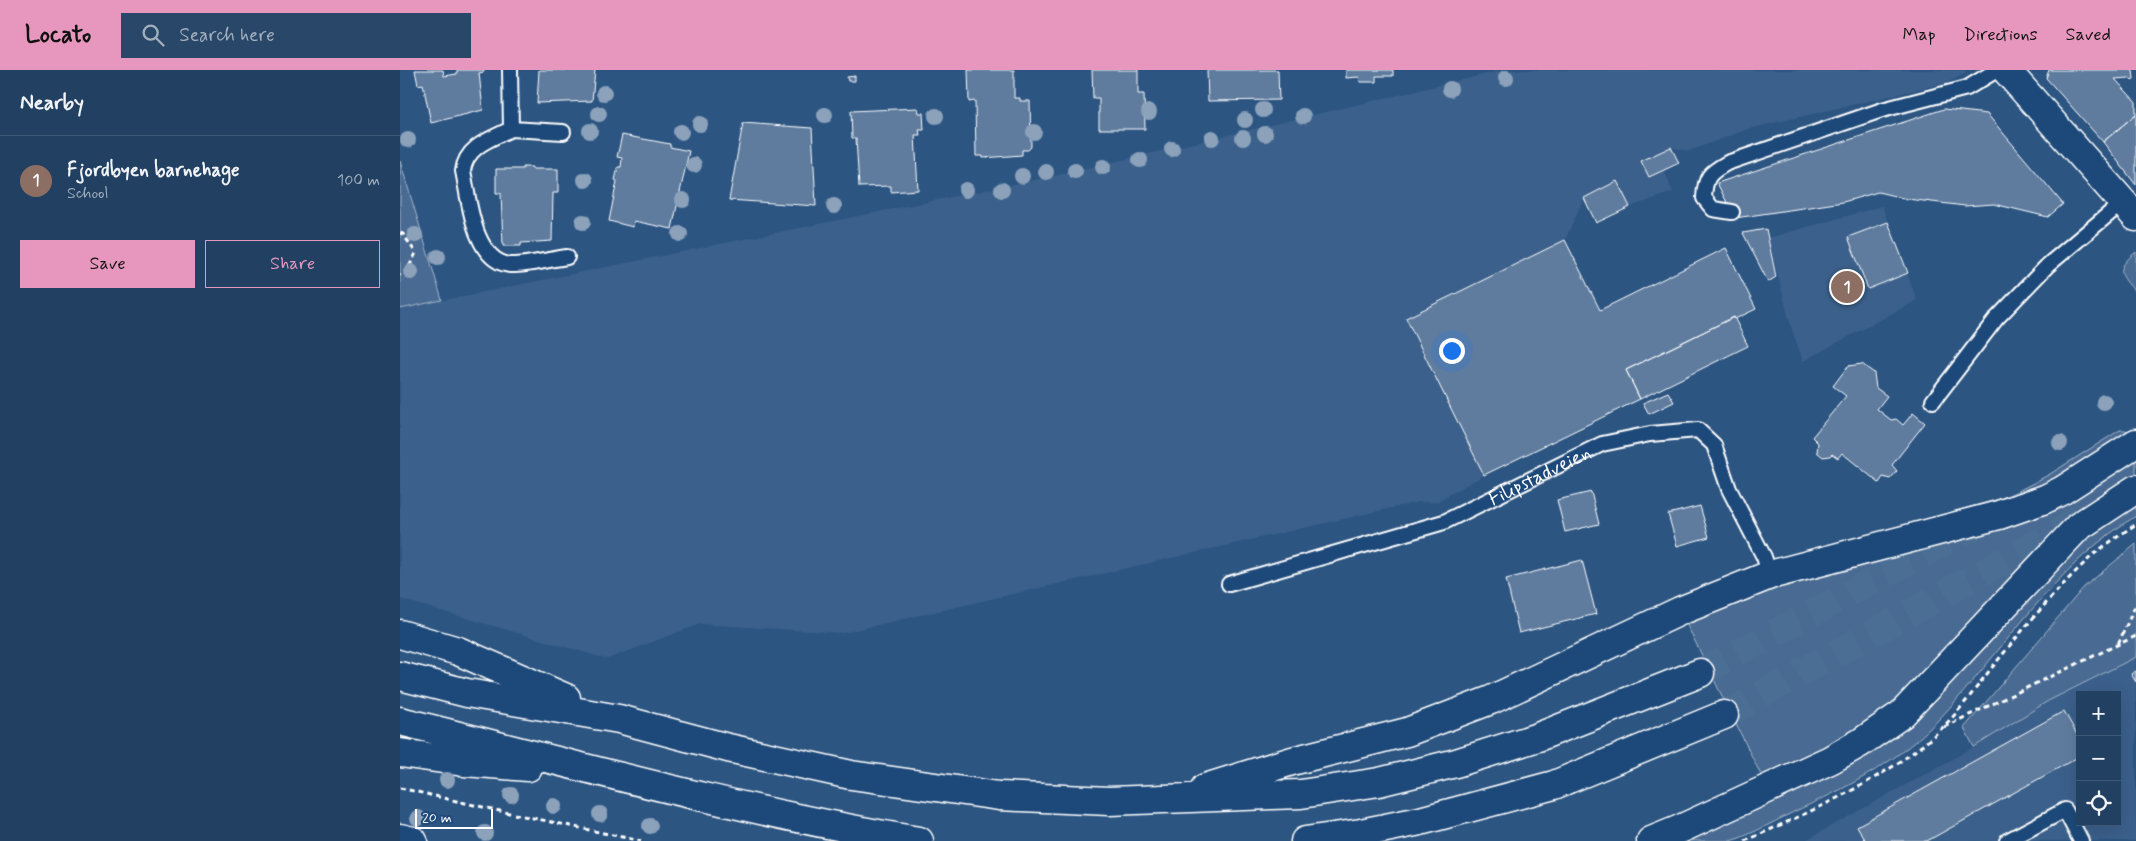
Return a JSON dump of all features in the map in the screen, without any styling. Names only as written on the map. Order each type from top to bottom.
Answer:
[{"type":"main road","points":[[2006,70],[2130,210]]},
{"type":"main road","points":[[1170,799],[1292,761],[1415,729],[1491,700],[1680,611],[1770,575],[1999,515],[2045,499],[2086,476],[2136,443]]},
{"type":"main road","points":[[1651,841],[1830,760],[1881,729],[1908,708],[2078,527],[2136,489]]},
{"type":"main road","points":[[400,634],[458,651],[543,689],[618,718]]},
{"type":"main road","points":[[400,676],[467,693],[618,718],[728,748],[851,775],[999,796],[1108,801],[1301,794],[1379,782],[1456,763],[1538,737],[1700,673]]},
{"type":"main road","points":[[1305,841],[1361,833],[1420,821],[1554,785],[1724,715]]},
{"type":"main road","points":[[400,721],[597,772],[768,813],[919,841]]},
{"type":"main road","points":[[400,753],[464,762],[597,772]]},
{"type":"main road","points":[[400,838],[413,841]]},
{"type":"lane","points":[[510,70],[511,130]]},
{"type":"lane","points":[[1732,212],[1714,209],[1704,198],[1704,183],[1712,171],[1727,163],[1882,110],[1967,88],[1997,70]]},
{"type":"lane","points":[[563,132],[511,130],[486,141],[473,150],[464,160],[463,171],[478,239],[486,251],[495,259],[509,265],[567,257]]},
{"type":"lane","points":[[1933,401],[1996,319],[2048,265],[2130,210]]},
{"type":"lane","name":"Filipstadveien","points":[[1229,584],[1444,522],[1602,444],[1650,434],[1698,430],[1714,445],[1729,489],[1764,558],[1770,575]]},
{"type":"lane","points":[[2007,841],[2065,810],[2082,841]]},
{"type":"path","points":[[400,233],[403,234],[416,253],[406,273],[400,275]]},
{"type":"path","points":[[2118,644],[2136,604]]},
{"type":"path","points":[[1942,728],[2136,636]]},
{"type":"path","points":[[400,788],[641,841]]},
{"type":"shaded area","points":[[1504,70],[1964,70],[1966,73],[1949,82],[1748,129],[1689,151],[1671,147],[1664,170],[1673,192],[1630,207],[1584,198],[1565,240],[1484,475],[1436,502],[1418,502],[842,633],[700,624],[607,659],[400,599],[400,309],[1050,177]]},
{"type":"shaded area","points":[[400,161],[442,300],[400,309]]},
{"type":"shaded area","points":[[1882,206],[1917,300],[1803,361],[1792,330],[1768,238]]},
{"type":"shaded area","points":[[2136,252],[2136,293],[2123,276],[2122,268],[2124,263]]},
{"type":"shaded area","points":[[2120,430],[2126,430],[2129,433],[2044,490],[1800,554],[1999,499],[2050,474]]},
{"type":"shaded area","points":[[2136,452],[2136,474],[2102,496],[1892,706],[1848,736],[1762,777],[1685,621]]},
{"type":"shaded area","points":[[2136,503],[2136,516],[2107,536],[2056,583],[1941,717],[1894,758],[1840,790],[1747,835],[1730,841],[1684,841],[1823,777],[2095,530]]},
{"type":"shaded area","points":[[2136,544],[2136,657],[2048,701],[1974,747],[1964,728],[2084,587]]},
{"type":"shaded area","points":[[2136,657],[2136,841],[1804,841],[1974,747],[2048,701]]},
{"type":"building","points":[[415,70],[443,70],[444,76],[457,74],[457,70],[484,70],[484,72],[479,73],[483,110],[431,123],[423,84],[418,85]]},
{"type":"building","points":[[539,70],[595,70],[592,101],[537,103]]},
{"type":"building","points":[[968,70],[1014,70],[1014,98],[1020,98],[1020,101],[1030,101],[1031,147],[1028,150],[1022,150],[1022,155],[983,158],[983,156],[976,156],[975,101],[969,102]]},
{"type":"building","points":[[1092,70],[1138,70],[1138,94],[1144,94],[1145,129],[1099,129],[1099,98],[1093,98]]},
{"type":"building","points":[[1207,70],[1278,70],[1279,100],[1208,101]]},
{"type":"building","points":[[1346,70],[1393,70],[1393,76],[1376,76],[1376,82],[1360,82],[1359,77],[1346,78]]},
{"type":"building","points":[[2049,70],[2133,70],[2134,79],[2115,79],[2136,102],[2136,114],[2103,142],[2046,78]]},
{"type":"building","points":[[855,76],[855,81],[848,81],[847,77]]},
{"type":"building","points":[[918,108],[919,113],[923,113],[924,130],[919,130],[920,135],[915,135],[918,190],[891,192],[891,186],[859,187],[856,138],[852,138],[851,111]]},
{"type":"building","points":[[1944,109],[1987,114],[2063,204],[2048,217],[1994,204],[1965,206],[1907,199],[1878,192],[1843,202],[1735,218],[1717,183]]},
{"type":"building","points":[[2136,114],[2136,185],[2103,142]]},
{"type":"building","points":[[743,123],[812,128],[816,206],[729,200]]},
{"type":"building","points":[[622,135],[670,144],[670,147],[689,151],[672,229],[634,221],[633,227],[609,221],[617,181],[615,180],[618,167],[621,167],[622,158],[617,157]]},
{"type":"building","points":[[1671,147],[1679,163],[1649,177],[1641,161]]},
{"type":"building","points":[[523,167],[558,169],[558,193],[553,193],[552,241],[521,243],[521,246],[503,246],[501,193],[496,193],[496,169],[523,169]]},
{"type":"building","points":[[1617,181],[1630,207],[1596,223],[1584,198]]},
{"type":"building","points":[[1888,222],[1908,273],[1868,289],[1848,237]]},
{"type":"building","points":[[1766,229],[1776,277],[1768,282],[1743,233]]},
{"type":"building","points":[[1565,240],[1600,310],[1726,248],[1756,309],[1735,319],[1734,317],[1626,370],[1640,399],[1484,475],[1406,318]]},
{"type":"building","points":[[1734,317],[1748,346],[1640,399],[1626,370]]},
{"type":"building","points":[[1862,364],[1874,373],[1876,388],[1887,396],[1877,409],[1891,420],[1896,419],[1903,425],[1913,413],[1925,423],[1892,465],[1897,471],[1890,479],[1883,477],[1879,483],[1842,453],[1838,458],[1832,454],[1823,457],[1817,452],[1818,443],[1812,437],[1846,396],[1833,386],[1848,366]]},
{"type":"building","points":[[1668,392],[1674,402],[1649,414],[1643,403]]},
{"type":"building","points":[[1591,492],[1599,524],[1565,532],[1557,500]]},
{"type":"building","points":[[1700,506],[1709,537],[1677,546],[1668,514]]},
{"type":"building","points":[[1582,560],[1596,614],[1519,633],[1506,579]]},
{"type":"building","points":[[2136,671],[2136,682],[2131,674]]},
{"type":"building","points":[[2064,711],[2076,733],[2076,758],[1927,841],[1866,841],[1857,826]]},
{"type":"tunnel","points":[[1724,715],[2082,518]]},
{"type":"tunnel","points":[[1700,673],[1975,526]]},
{"type":"place","name":"Fjordbyen barnehage","points":[[1847,287]]}]
